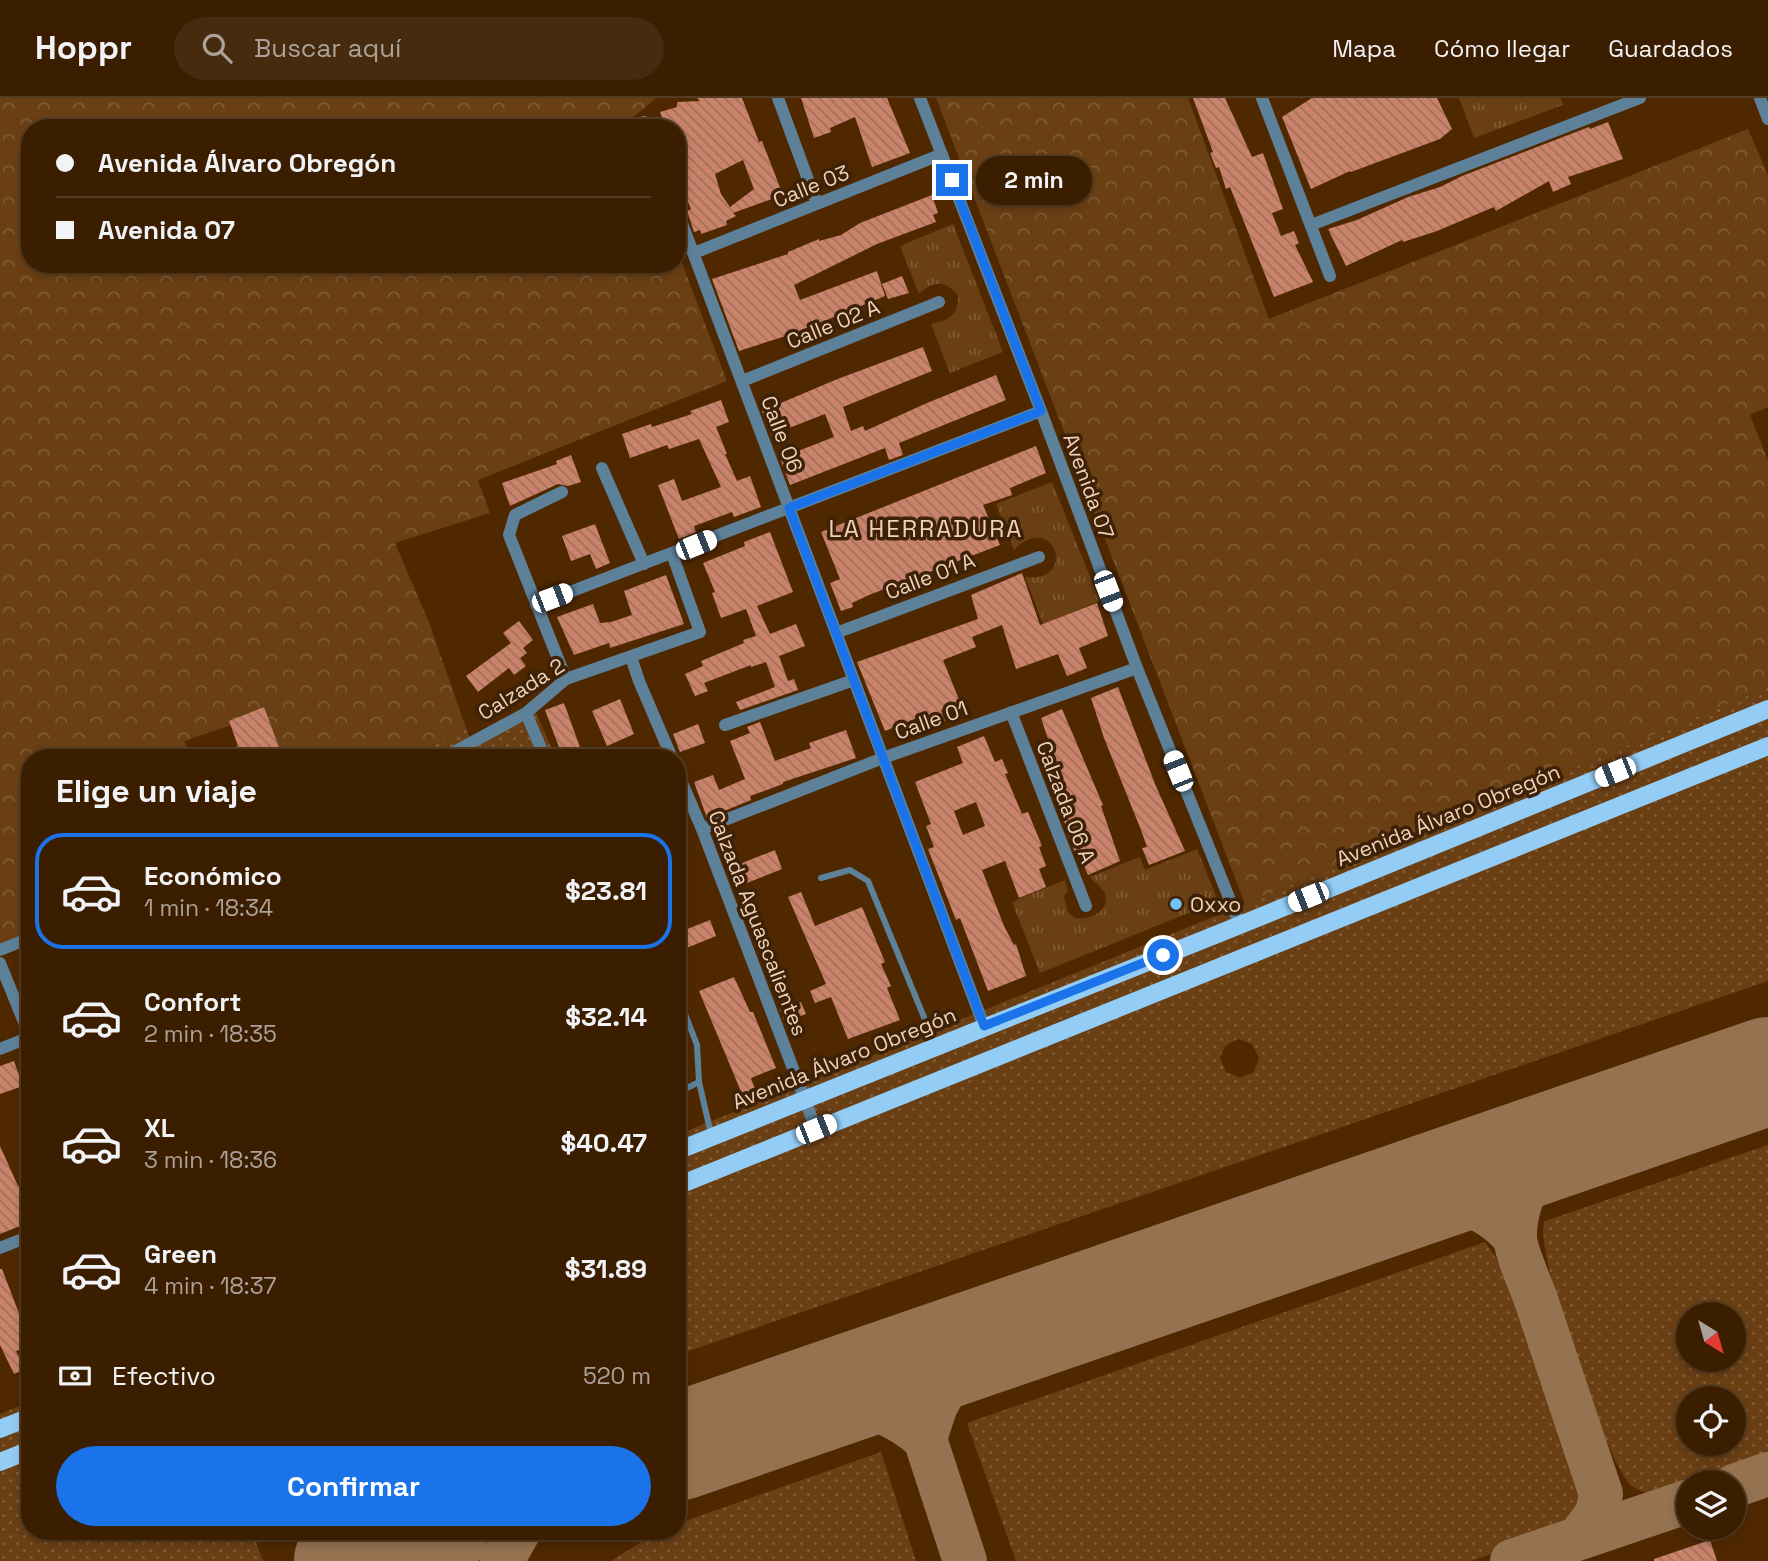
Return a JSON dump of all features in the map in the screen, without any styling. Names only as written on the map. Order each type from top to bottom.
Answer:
[{"type":"main road","name":"Avenida Álvaro Obregón","points":[[686,1147],[1768,709]]},
{"type":"main road","points":[[686,1182],[1768,746]]},
{"type":"main road","points":[[0,1429],[21,1421]]},
{"type":"main road","points":[[0,1462],[21,1454]]},
{"type":"street","points":[[778,98],[817,204]]},
{"type":"street","name":"Avenida 07","points":[[920,98],[1137,668],[1240,925]]},
{"type":"street","points":[[1262,98],[1330,276]]},
{"type":"street","points":[[1311,225],[1640,98]]},
{"type":"street","points":[[1760,98],[1768,119]]},
{"type":"street","name":"Calle 03","points":[[694,253],[942,154]]},
{"type":"street","name":"Calle 06","points":[[686,233],[984,1026]]},
{"type":"street","name":"Calle 02 A","points":[[742,381],[939,302]]},
{"type":"street","points":[[536,605],[1041,411]]},
{"type":"street","points":[[602,468],[645,564]]},
{"type":"street","points":[[562,492],[515,515],[509,536],[566,679]]},
{"type":"street","name":"Calzada 2","points":[[460,749],[526,713],[566,679],[700,632],[672,554]]},
{"type":"street","name":"Calle 01 A","points":[[836,634],[1039,557]]},
{"type":"street","points":[[631,657],[667,749]]},
{"type":"street","name":"Calle 01","points":[[702,828],[883,758],[1137,668]]},
{"type":"street","points":[[725,725],[854,680]]},
{"type":"street","name":"Calzada 06 A","points":[[1011,712],[1086,906]]},
{"type":"street","points":[[526,713],[541,749]]},
{"type":"street","name":"Calzada Aguascalientes","points":[[686,792],[816,1129]]},
{"type":"street","points":[[0,950],[21,942]]},
{"type":"street","points":[[0,963],[21,1015]]},
{"type":"street","points":[[0,1049],[21,1041]]},
{"type":"street","points":[[0,1248],[21,1240]]},
{"type":"lane","points":[[821,878],[850,870],[868,881],[935,1046]]},
{"type":"lane","points":[[686,1016],[697,1045],[699,1082],[712,1136]]},
{"type":"lane","points":[[686,1088],[699,1082]]},
{"type":"green space","points":[[0,98],[656,98],[631,119],[21,119],[21,273],[686,273],[727,381],[478,480],[490,513],[395,543],[430,625],[466,728],[424,749],[275,749],[261,715],[184,741],[187,749],[21,749],[21,936],[0,945]]},
{"type":"green space","points":[[936,98],[1188,98],[1269,319],[1748,129],[1768,175],[1768,407],[1750,415],[1768,460],[1768,687],[1245,904]]},
{"type":"green space","points":[[1459,98],[1561,98],[1563,105],[1474,138]]},
{"type":"green space","points":[[953,224],[1003,352],[950,373],[931,324],[951,316],[958,303],[958,296],[944,284],[929,286],[919,294],[900,246]]},
{"type":"green space","points":[[1052,482],[1100,601],[1043,624],[1025,577],[1042,576],[1052,570],[1056,560],[1055,550],[1049,542],[1040,538],[1028,540],[1014,550],[996,504]]},
{"type":"green space","points":[[1768,687],[1768,981],[686,1352],[686,1131]],"holes":[[[1238,1039],[1252,1044],[1259,1058],[1254,1072],[1240,1078],[1226,1072],[1220,1058],[1225,1046]]]},
{"type":"green space","points":[[536,713],[552,749],[424,749],[466,728],[473,747]]},
{"type":"green space","points":[[1197,849],[1218,901],[1040,973],[1012,902],[1065,880],[1068,891],[1064,896],[1068,912],[1075,918],[1086,918],[1097,914],[1106,900],[1104,891],[1090,877],[1140,857],[1145,870]]},
{"type":"green space","points":[[1768,1145],[1768,1460],[1738,1470],[1676,1470],[1676,1490],[1668,1492],[1646,1492],[1632,1486],[1606,1440],[1574,1355],[1549,1270],[1544,1238],[1545,1221]]},
{"type":"green space","points":[[1485,1242],[1502,1267],[1529,1325],[1579,1480],[1577,1506],[1571,1518],[1558,1530],[1472,1561],[1016,1561],[967,1423]]},
{"type":"green space","points":[[21,1406],[21,1540],[255,1540],[263,1561],[0,1561],[0,1414]]},
{"type":"green space","points":[[881,1452],[916,1561],[611,1561],[645,1540],[686,1540],[686,1521]]},
{"type":"building","points":[[697,98],[742,98],[783,195],[733,213],[736,216],[726,221],[727,225],[701,234],[700,230],[694,232],[687,211],[691,209],[686,197],[686,119],[663,119],[660,112],[677,107],[677,102],[700,101]],"holes":[[[743,160],[754,189],[730,207],[721,194],[715,174]]]},
{"type":"building","points":[[801,98],[887,98],[910,153],[872,167],[855,117],[830,128],[831,132],[814,138]]},
{"type":"building","points":[[1193,98],[1225,98],[1252,157],[1263,153],[1283,209],[1272,213],[1281,236],[1294,231],[1299,243],[1295,245],[1313,282],[1274,297],[1230,187],[1226,189],[1219,167],[1216,168],[1210,153],[1213,152]]},
{"type":"building","points":[[1312,98],[1437,98],[1452,129],[1440,139],[1350,171],[1311,189],[1282,117]]},
{"type":"building","points":[[1608,122],[1623,159],[1568,177],[1571,184],[1553,192],[1549,181],[1496,211],[1494,207],[1437,231],[1403,242],[1402,240],[1346,266],[1328,229],[1357,220],[1408,197],[1440,187],[1589,127],[1590,129]]},
{"type":"building","points":[[932,195],[938,213],[933,215],[936,222],[877,244],[794,285],[800,300],[877,271],[885,296],[795,333],[739,351],[712,279],[788,254],[819,239],[841,235],[860,223]]},
{"type":"building","points":[[902,276],[909,293],[888,299],[882,284]]},
{"type":"building","points":[[923,347],[932,371],[843,407],[851,431],[863,426],[865,431],[996,375],[1006,400],[899,443],[903,455],[889,460],[885,448],[790,485],[780,458],[834,437],[825,414],[771,435],[762,411]]},
{"type":"building","points":[[721,400],[729,422],[716,427],[725,454],[737,481],[750,476],[761,507],[734,517],[732,512],[694,526],[696,532],[679,539],[658,485],[674,479],[682,501],[721,487],[699,439],[669,449],[667,445],[630,458],[622,434],[692,414],[690,411]]},
{"type":"building","points":[[1036,446],[1046,473],[1010,488],[1012,495],[983,505],[1000,545],[869,595],[852,603],[853,607],[841,611],[830,583],[840,579],[821,532]]},
{"type":"building","points":[[571,455],[581,482],[568,486],[558,484],[510,506],[502,483],[557,464],[556,461]]},
{"type":"building","points":[[595,524],[610,563],[596,569],[590,554],[571,561],[562,536]]},
{"type":"building","points":[[770,532],[793,592],[757,606],[770,634],[796,624],[805,646],[779,656],[788,681],[794,679],[798,690],[740,710],[736,702],[775,687],[766,662],[704,683],[708,691],[695,696],[685,674],[703,666],[701,661],[756,636],[746,609],[721,618],[712,593],[715,592],[703,563],[745,546],[744,542]]},
{"type":"building","points":[[1022,573],[1040,625],[1097,603],[1108,636],[1079,648],[1087,668],[1067,676],[1058,654],[1016,669],[1002,625],[972,637],[976,647],[943,660],[960,702],[941,710],[945,721],[926,728],[922,716],[885,731],[857,662],[978,619],[971,595]]},
{"type":"building","points":[[666,575],[684,624],[610,648],[609,643],[574,655],[557,617],[593,604],[600,623],[632,615],[624,591]]},
{"type":"building","points":[[519,621],[533,640],[523,648],[527,653],[520,658],[526,666],[514,675],[509,668],[478,692],[466,676],[511,643],[503,633]]},
{"type":"building","points":[[1118,687],[1155,784],[1185,851],[1149,865],[1142,848],[1147,847],[1091,698]]},
{"type":"building","points":[[620,699],[634,734],[607,746],[592,711]]},
{"type":"building","points":[[564,703],[581,749],[560,749],[545,710]]},
{"type":"building","points":[[264,707],[280,749],[231,749],[238,746],[229,721]]},
{"type":"building","points":[[1062,709],[1103,805],[1101,806],[1120,861],[1088,875],[1080,857],[1077,858],[1058,804],[1061,803],[1054,785],[1058,783],[1052,765],[1056,763],[1041,718]]},
{"type":"building","points":[[760,722],[775,761],[811,748],[809,743],[846,730],[856,758],[783,782],[750,796],[751,800],[707,818],[694,782],[713,775],[719,790],[745,779],[730,741],[750,733],[747,727]]},
{"type":"building","points":[[698,724],[705,743],[686,750],[679,749],[673,734]]},
{"type":"building","points":[[984,736],[995,762],[1002,759],[1008,773],[1005,774],[1022,814],[1028,812],[1042,846],[1039,847],[1046,866],[1039,869],[1046,887],[1019,898],[1005,861],[982,870],[1004,926],[1014,945],[1016,944],[1026,976],[988,991],[960,918],[956,920],[928,849],[934,847],[926,826],[931,824],[915,782],[963,763],[957,747]],"holes":[[[976,802],[985,826],[963,835],[954,811]]]},
{"type":"building","points":[[775,850],[782,869],[734,888],[727,869]]},
{"type":"building","points":[[801,892],[815,926],[862,907],[885,962],[881,964],[891,986],[887,988],[900,1020],[848,1039],[831,997],[815,1003],[810,991],[826,984],[788,897]]},
{"type":"building","points":[[710,920],[716,936],[686,948],[686,929]]},
{"type":"building","points":[[734,977],[750,1012],[753,1012],[776,1068],[751,1078],[755,1089],[742,1094],[699,991]]},
{"type":"building","points":[[801,1002],[806,1014],[785,1022],[780,1010]]},
{"type":"building","points":[[14,1061],[21,1087],[0,1094],[0,1066]]},
{"type":"building","points":[[0,1146],[18,1186],[21,1185],[21,1226],[0,1234]]},
{"type":"building","points":[[2,1269],[21,1319],[21,1349],[16,1351],[21,1361],[21,1371],[14,1374],[0,1345]]},
{"type":"building","points":[[1710,1540],[1717,1561],[1654,1561]]},
{"type":"taxiway","points":[[1579,1538],[1597,1514],[1601,1494],[1520,1258],[1515,1234],[1521,1202],[1535,1174],[1556,1150],[1584,1134]]},
{"type":"taxiway","points":[[1393,1200],[1426,1197],[1459,1202],[1489,1215],[1514,1237]]},
{"type":"taxiway","points":[[965,1561],[925,1439],[935,1408],[951,1377],[972,1354],[1003,1335]]},
{"type":"taxiway","points":[[802,1404],[836,1402],[868,1407],[898,1419],[925,1439]]},
{"type":"taxiway","points":[[1746,1482],[1768,1474]]},
{"type":"taxiway","points":[[1512,1561],[1676,1505]]},
{"type":"taxiway","points":[[502,1561],[514,1540]]},
{"type":"taxiway","points":[[353,1561],[372,1553]]},
{"type":"runway","points":[[686,1444],[1768,1071]]},
{"type":"runway","points":[[348,1561],[408,1540]]},
{"type":"place","name":"Oxxo","points":[[1176,904]]},
{"type":"district","name":"LA HERRADURA","points":[[926,528]]},
{"type":"route","points":[[952,180],[1041,411],[789,508],[984,1026],[1163,955]]}]
